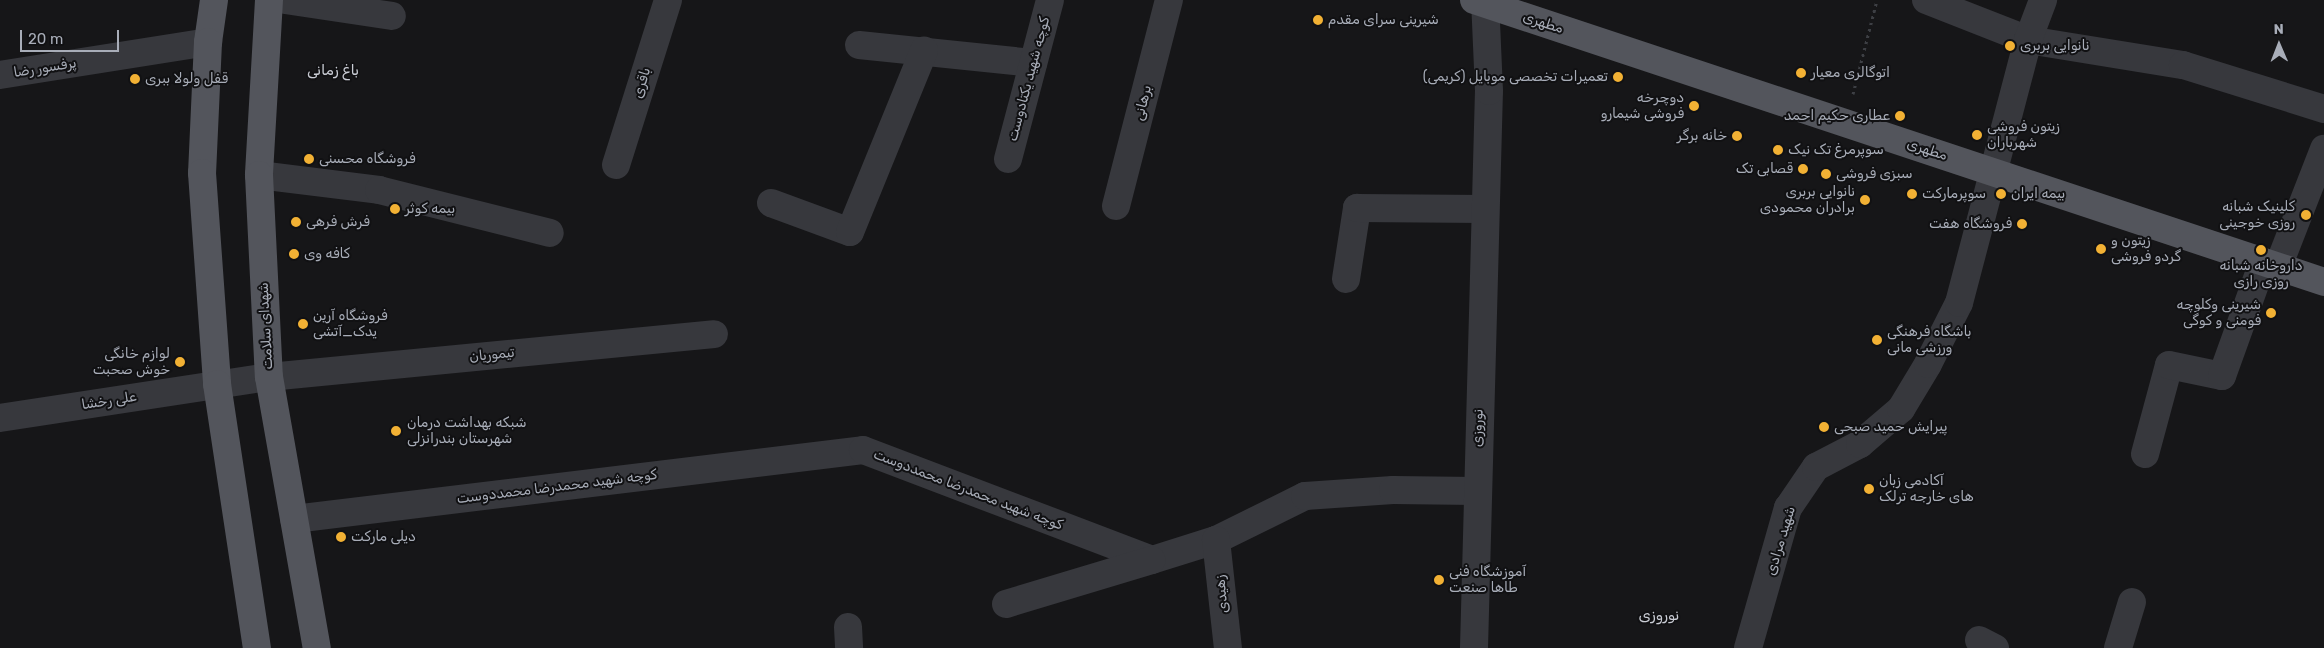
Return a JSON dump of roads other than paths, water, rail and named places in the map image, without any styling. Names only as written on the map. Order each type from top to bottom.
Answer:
[{"type":"main road","points":[[214,0],[208,42],[202,173],[217,384],[257,648]]},
{"type":"main road","name":"شهدای سلامت","points":[[269,0],[259,175],[269,377],[317,648]]},
{"type":"main road","name":"مطهری","points":[[1481,1],[2324,282]]},
{"type":"street","points":[[285,0],[392,16]]},
{"type":"street","name":"باقری","points":[[616,165],[668,0]]},
{"type":"street","name":"کوچه شهید یکتادوست","points":[[1008,159],[1050,0]]},
{"type":"street","name":"برهانی","points":[[1116,206],[1169,0]]},
{"type":"street","points":[[1926,0],[2028,40],[2183,65],[2324,109]]},
{"type":"street","name":"شهید مرادی","points":[[1748,648],[1788,508],[1816,467],[1860,444],[1900,409],[1928,364],[1959,303],[2028,40],[2042,0]]},
{"type":"street","name":"نوروزی","points":[[1474,648],[1476,492],[1489,91],[1481,1]]},
{"type":"street","name":"پرفسور رضا","points":[[0,75],[208,42]]},
{"type":"street","points":[[859,45],[1033,62]]},
{"type":"street","points":[[771,203],[850,232],[924,51]]},
{"type":"street","points":[[2145,454],[2169,365],[2222,376],[2270,264],[2324,149]]},
{"type":"street","points":[[259,175],[379,190],[550,233]]},
{"type":"street","points":[[1346,279],[1357,208],[1485,209]]},
{"type":"street","name":"تیموریان","points":[[217,384],[269,377],[714,334]]},
{"type":"street","name":"علی رخشا","points":[[0,418],[217,384]]},
{"type":"street","name":"کوچه شهید محمدرضا محمددوست","points":[[294,519],[863,450],[1152,560]]},
{"type":"street","points":[[1006,604],[1216,540],[1305,496],[1393,490],[1476,492]]},
{"type":"street","name":"زهیدی","points":[[1216,540],[1228,648]]},
{"type":"street","points":[[2118,648],[2132,602]]},
{"type":"place","name":"شیرینی سرای مقدم","points":[[1318,20]]},
{"type":"place","name":"نانوایی بربری","points":[[2010,46]]},
{"type":"place","name":"اتوگالری معیار","points":[[1801,73]]},
{"type":"place","name":"تعمیرات تخصصی موبایل (کریمی)","points":[[1618,77]]},
{"type":"place","name":"قفل ولولا ببری","points":[[135,79]]},
{"type":"place","name":"دوچرخه فروشی شیمارو","points":[[1694,106]]},
{"type":"place","name":"عطاری حکیم احمد","points":[[1900,116]]},
{"type":"place","name":"زیتون فروشی شهرباران","points":[[1977,135]]},
{"type":"place","name":"خانه برگر","points":[[1737,136]]},
{"type":"place","name":"سوپرمرغ تک نیک","points":[[1778,150]]},
{"type":"place","name":"فروشگاه محسنی","points":[[309,159]]},
{"type":"place","name":"قصابی تک","points":[[1803,169]]},
{"type":"place","name":"سبزی فروشی","points":[[1826,174]]},
{"type":"place","name":"سوپرمارکت","points":[[1912,194]]},
{"type":"place","name":"بیمه ایران","points":[[2001,194]]},
{"type":"place","name":"نانوایی بربری برادران محمودی","points":[[1865,200]]},
{"type":"place","name":"بیمه کوثر","points":[[395,209]]},
{"type":"place","name":"کلینیک شبانه روزی خوجینی","points":[[2306,215]]},
{"type":"place","name":"فرش فرهی","points":[[296,222]]},
{"type":"place","name":"فروشگاه هفت","points":[[2022,224]]},
{"type":"place","name":"زیتون و گردو فروشی","points":[[2101,249]]},
{"type":"place","name":"داروخانه شبانه روزی رازی","points":[[2261,250]]},
{"type":"place","name":"کافه وی","points":[[294,254]]},
{"type":"place","name":"شیرینی وکلوچه فومنی و کوگی","points":[[2271,313]]},
{"type":"place","name":"فروشگاه آرین یدک_آتشی","points":[[303,324]]},
{"type":"place","name":"باشگاه فرهنگی ورزشی مانی","points":[[1877,340]]},
{"type":"place","name":"لوازم خانگی خوش صحبت","points":[[180,362]]},
{"type":"place","name":"پیرایش حمید صبحی","points":[[1824,427]]},
{"type":"place","name":"شبکه بهداشت درمان شهرستان بندرانزلی","points":[[396,431]]},
{"type":"place","name":"آکادمی زبان های خارجه ترلک","points":[[1869,489]]},
{"type":"place","name":"دیلی مارکت","points":[[341,537]]},
{"type":"place","name":"آموزشگاه فنی طاها صنعت","points":[[1439,580]]},
{"type":"district","name":"باغ زمانی","points":[[333,71]]},
{"type":"district","name":"نوروزی","points":[[1659,616]]}]
